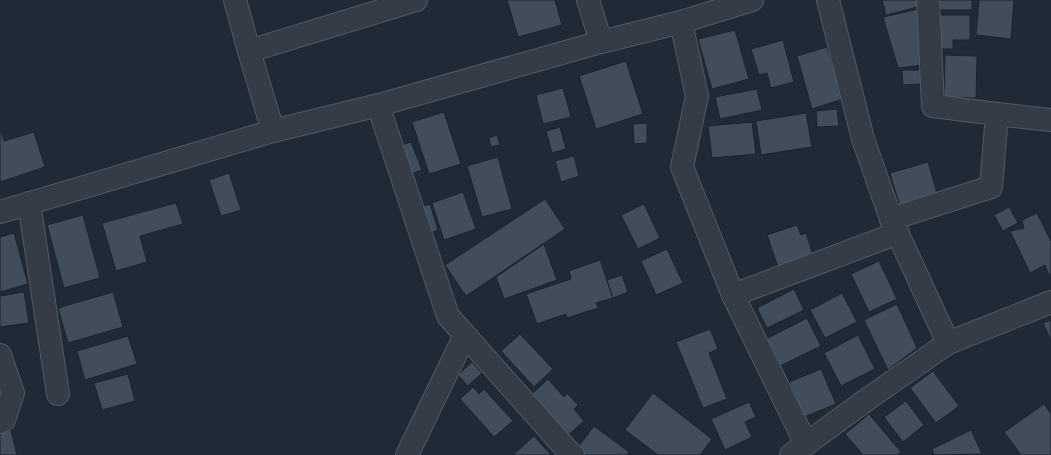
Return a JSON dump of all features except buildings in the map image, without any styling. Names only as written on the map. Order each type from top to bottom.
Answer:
[{"type":"street","points":[[236,0],[249,51],[273,131]]},
{"type":"street","points":[[249,51],[416,0]]},
{"type":"street","points":[[588,0],[601,42]]},
{"type":"street","points":[[0,212],[273,131],[379,105],[601,42],[680,22],[752,0]]},
{"type":"street","points":[[828,0],[863,139],[894,226],[948,343]]},
{"type":"street","points":[[928,0],[933,106],[1051,120]]},
{"type":"street","points":[[680,22],[697,96],[682,167],[733,295],[798,450],[948,343],[1051,302]]},
{"type":"street","points":[[379,105],[448,316],[573,455]]},
{"type":"street","points":[[733,295],[894,226],[991,187],[998,114]]},
{"type":"street","points":[[29,203],[58,394]]},
{"type":"street","points":[[407,455],[465,335]]},
{"type":"street","points":[[0,355],[13,394],[4,420],[0,422]]}]
